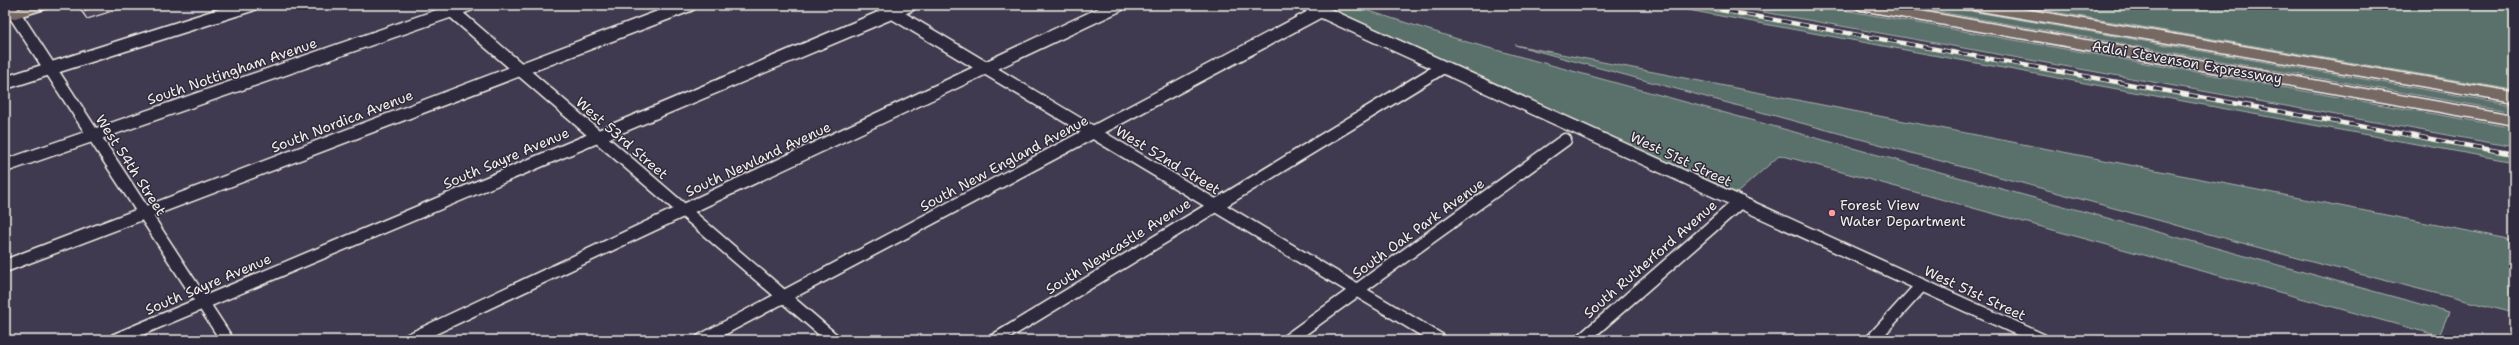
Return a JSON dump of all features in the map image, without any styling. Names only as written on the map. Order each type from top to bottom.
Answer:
[{"type":"highway","name":"Adlai Stevenson Expressway","points":[[1860,5],[2514,120]]},
{"type":"highway","name":"Adlai Stevenson Expressway","points":[[1974,5],[2514,97]]},
{"type":"main road","points":[[10,10],[44,5]]},
{"type":"street","points":[[5,83],[251,5]]},
{"type":"street","name":"South Nottingham Avenue","points":[[5,166],[448,8],[469,5]]},
{"type":"street","name":"South Nordica Avenue","points":[[5,266],[690,5]]},
{"type":"street","name":"West 52nd Street","points":[[880,5],[1440,340]]},
{"type":"street","name":"South Sayre Avenue","points":[[115,340],[910,5]]},
{"type":"street","name":"South Newland Avenue","points":[[409,340],[1119,5]]},
{"type":"street","name":"West 51st Street","points":[[1307,5],[2042,340]]},
{"type":"street","name":"West 53rd Street","points":[[448,8],[521,69],[683,211],[834,340]]},
{"type":"street","name":"West 54th Street","points":[[10,10],[51,69],[227,340]]},
{"type":"street","name":"South New England Avenue","points":[[702,340],[1321,11]]},
{"type":"street","name":"South Newcastle Avenue","points":[[995,340],[1214,205],[1443,67]]},
{"type":"street","name":"South Oak Park Avenue","points":[[1288,340],[1565,140]]},
{"type":"street","name":"South Rutherford Avenue","points":[[1582,340],[1740,202]]},
{"type":"street","points":[[1872,340],[1922,285]]},
{"type":"green space","points":[[1314,5],[1350,5],[1467,42],[2449,312],[2439,336],[1780,155],[1736,194]]},
{"type":"green space","points":[[1661,5],[1685,5],[2514,156],[2514,162]]},
{"type":"green space","points":[[1724,5],[1815,5],[2514,128],[2514,147]]},
{"type":"green space","points":[[1899,5],[1935,5],[2514,105],[2514,112]]},
{"type":"green space","points":[[2013,5],[2514,5],[2514,90]]},
{"type":"green space","points":[[1515,45],[2514,240],[2514,313],[2308,261]]},
{"type":"building","points":[[78,5],[102,5],[82,11]]},
{"type":"railway","points":[[1693,5],[2514,154]]},
{"type":"place","name":"Forest View Water Department","points":[[1832,213]]}]
